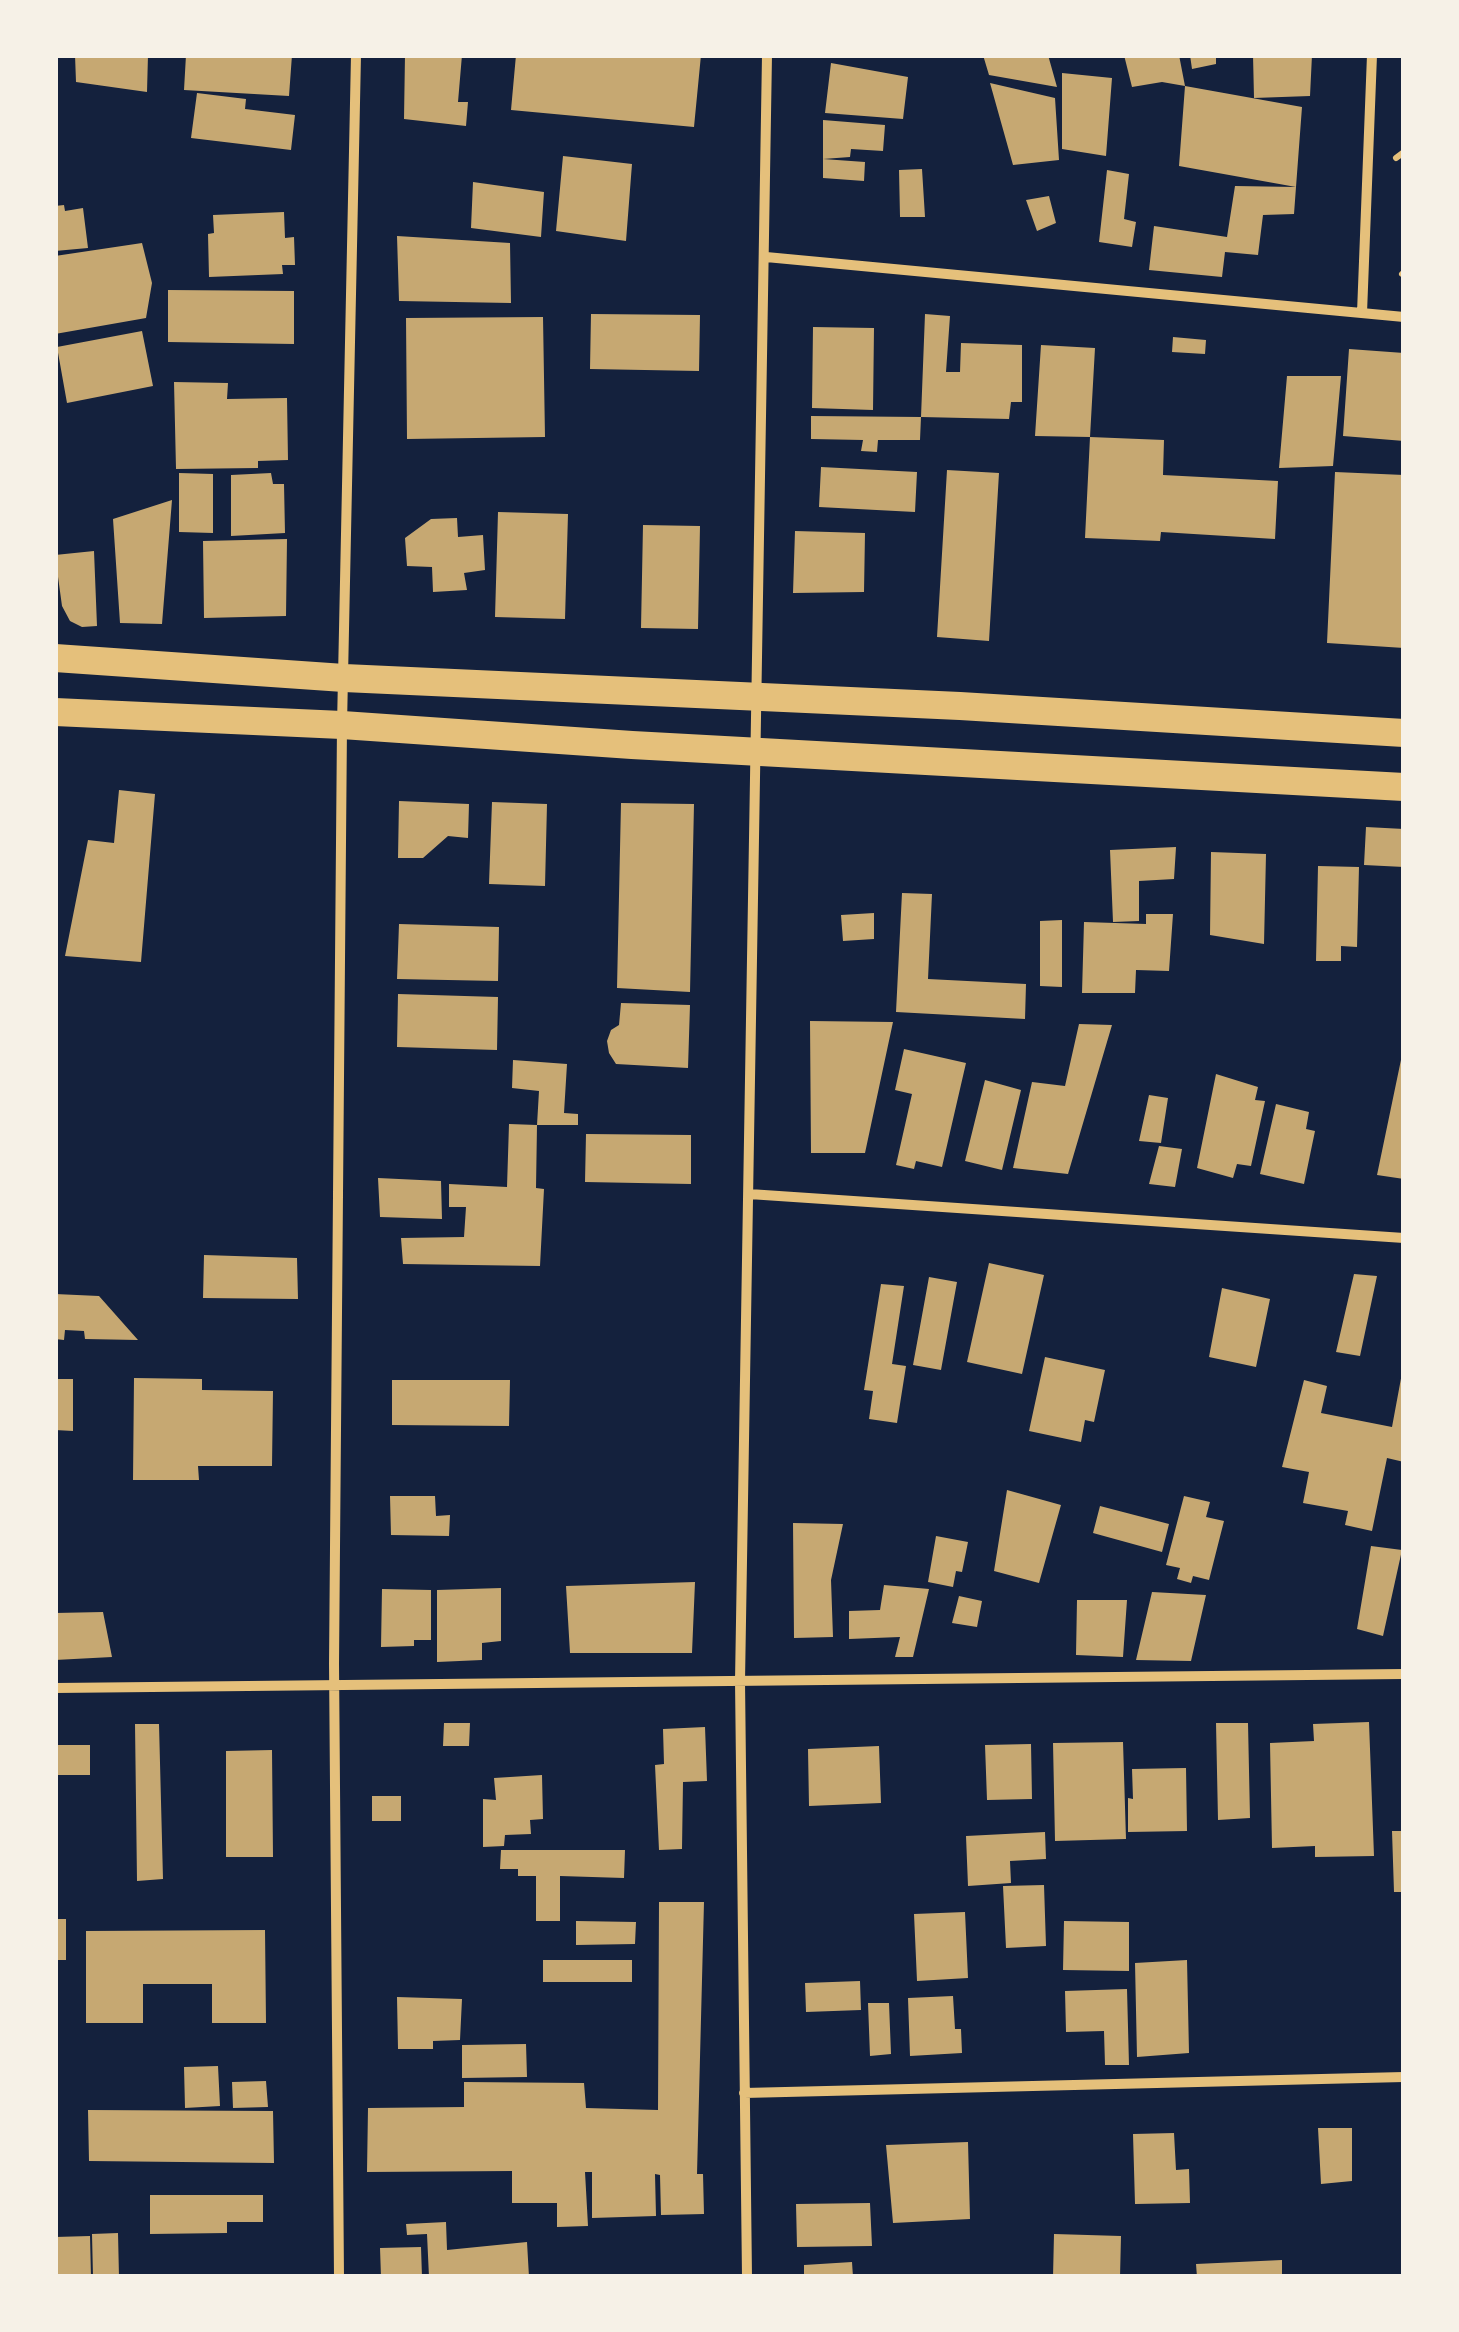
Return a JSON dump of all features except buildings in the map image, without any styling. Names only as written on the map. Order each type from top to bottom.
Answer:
[{"type":"highway","points":[[55,658],[344,678],[758,696],[1404,733]]},
{"type":"highway","points":[[55,712],[1404,787]]},
{"type":"street","points":[[339,2277],[334,1685],[342,725],[356,55]]},
{"type":"street","points":[[747,2277],[740,1681],[768,55]]},
{"type":"street","points":[[1362,313],[1372,55]]},
{"type":"street","points":[[766,258],[1404,317]]},
{"type":"street","points":[[749,1194],[1404,1238]]},
{"type":"street","points":[[55,1688],[1404,1674]]},
{"type":"street","points":[[744,2094],[1404,2078]]},
{"type":"path","points":[[1396,158],[1404,152]]}]
